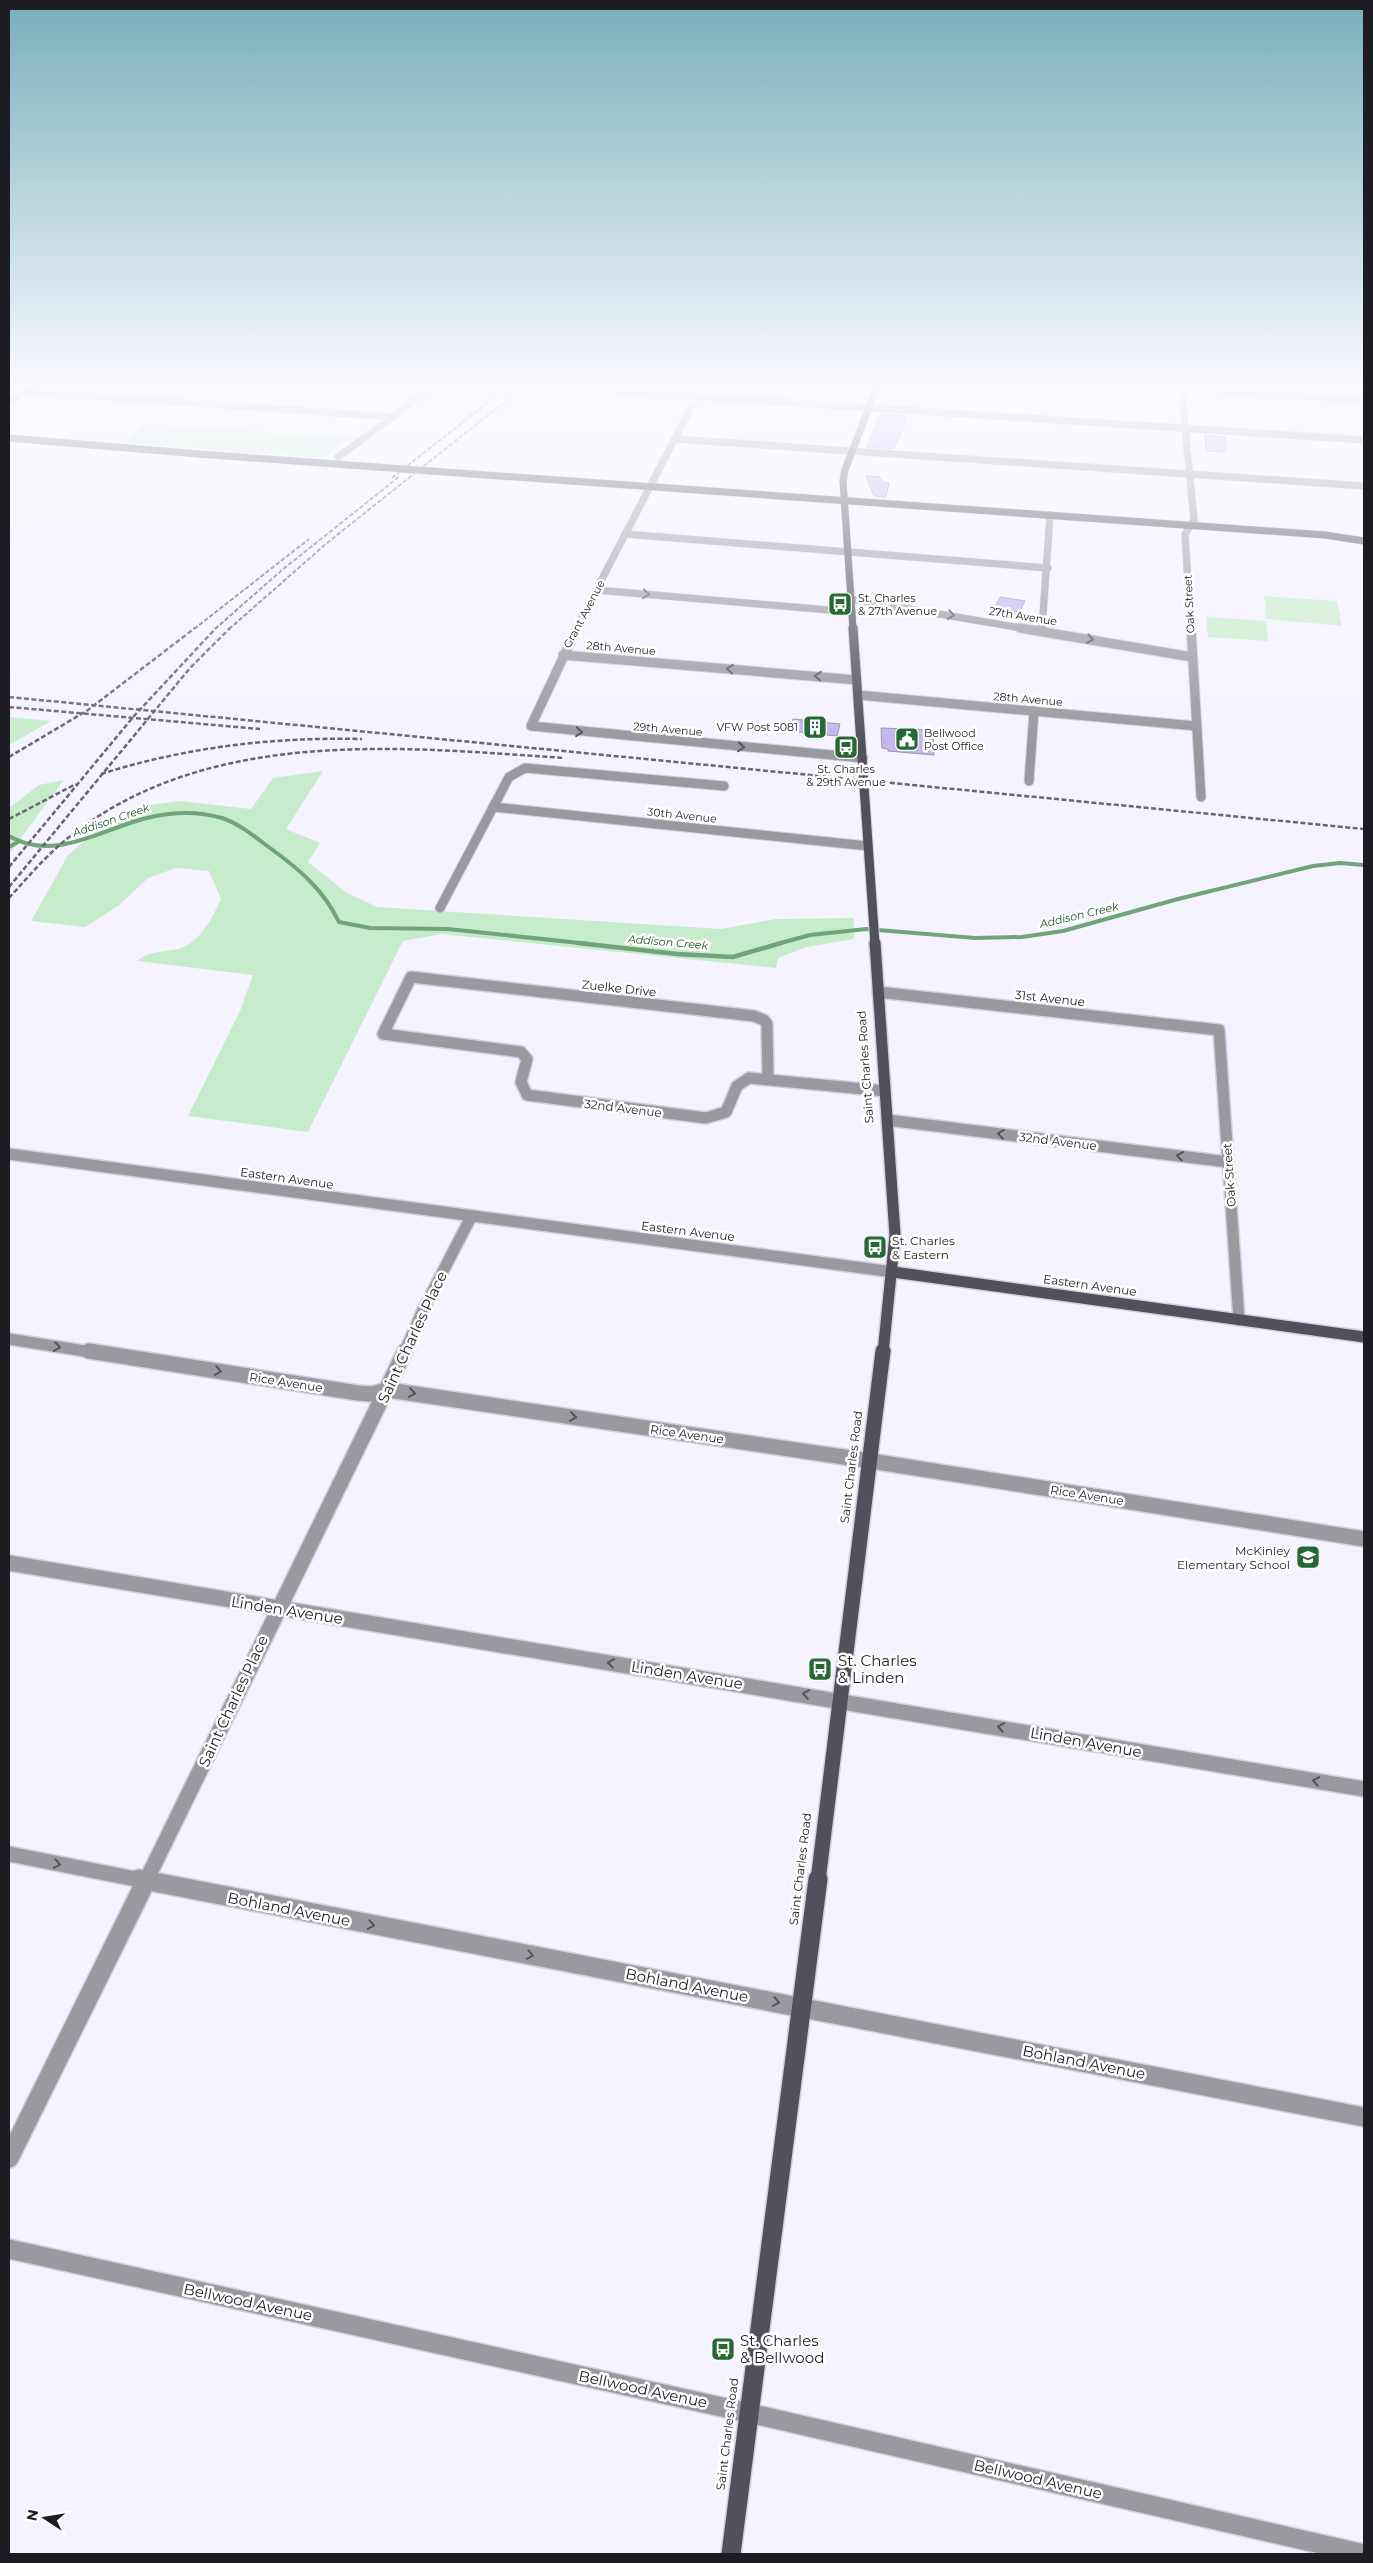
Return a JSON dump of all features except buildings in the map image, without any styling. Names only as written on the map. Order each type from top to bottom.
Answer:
[{"type":"main road","name":"Saint Charles Road","points":[[731,2554],[802,2008],[893,1272],[895,1235],[863,758],[847,553],[845,504]]},
{"type":"main road","points":[[894,504],[1325,535],[1364,536]]},
{"type":"main road","points":[[1325,535],[1364,541]]},
{"type":"main road","name":"Eastern Avenue","points":[[893,1272],[1364,1337]]},
{"type":"street","name":"Grant Avenue","points":[[531,726],[530,721],[641,504]]},
{"type":"street","name":"Oak Street","points":[[1193,504],[1194,520],[1185,534],[1201,797]]},
{"type":"street","points":[[1042,630],[1048,568],[1050,515]]},
{"type":"street","points":[[625,534],[1048,568]]},
{"type":"street","points":[[597,590],[852,612]]},
{"type":"street","name":"27th Avenue","points":[[851,599],[1192,656]]},
{"type":"street","name":"28th Avenue","points":[[563,655],[857,680]]},
{"type":"street","name":"28th Avenue","points":[[858,695],[1196,726]]},
{"type":"street","points":[[1029,781],[1034,711]]},
{"type":"street","name":"29th Avenue","points":[[531,726],[863,758]]},
{"type":"street","points":[[440,908],[509,778],[525,768],[724,786]]},
{"type":"street","name":"30th Avenue","points":[[494,807],[868,846]]},
{"type":"street","name":"Zuelke Drive","points":[[383,1034],[411,977],[754,1016],[764,1020],[767,1024],[768,1079]]},
{"type":"street","name":"31st Avenue","points":[[878,992],[1219,1030]]},
{"type":"street","name":"Oak Street","points":[[1219,1030],[1239,1320]]},
{"type":"street","name":"32nd Avenue","points":[[383,1034],[521,1052],[527,1060],[520,1087],[527,1095],[706,1118],[715,1117],[726,1112],[741,1082],[749,1078],[885,1092]]},
{"type":"street","name":"32nd Avenue","points":[[887,1120],[1228,1162]]},
{"type":"street","name":"Eastern Avenue","points":[[9,1154],[893,1272]]},
{"type":"street","name":"Saint Charles Place","points":[[9,2158],[218,1737],[277,1609],[388,1390],[423,1310],[471,1217]]},
{"type":"street","name":"Rice Avenue","points":[[9,1339],[358,1393],[371,1394],[388,1390],[871,1461],[1364,1539]]},
{"type":"street","name":"Linden Avenue","points":[[9,1563],[277,1609],[840,1700],[1364,1789]]},
{"type":"street","name":"Bohland Avenue","points":[[9,1854],[1364,2117]]},
{"type":"street","name":"Bellwood Avenue","points":[[9,2249],[749,2412],[1364,2554]]},
{"type":"green space","points":[[1264,596],[1337,601],[1342,626],[1267,619]]},
{"type":"green space","points":[[1206,617],[1266,621],[1268,641],[1208,637]]},
{"type":"green space","points":[[9,717],[51,721],[9,745]]},
{"type":"green space","points":[[323,771],[286,829],[320,843],[308,862],[347,893],[377,907],[721,929],[776,919],[854,918],[854,939],[807,947],[778,958],[776,968],[441,934],[403,941],[308,1132],[188,1116],[240,1011],[253,975],[137,961],[151,954],[186,946],[199,936],[214,914],[221,899],[209,871],[176,868],[148,878],[118,906],[85,927],[31,921],[68,855],[100,828],[142,806],[180,801],[251,809],[273,778]]},
{"type":"green space","points":[[64,780],[9,854],[9,808],[39,785]]},
{"type":"waterway","name":"Addison Creek","points":[[9,836],[26,843],[44,846],[61,845],[156,816],[184,813],[204,814],[222,818],[241,827],[291,864],[326,899],[339,922],[370,928],[448,929],[589,944]]},
{"type":"waterway","points":[[9,847],[18,842]]},
{"type":"waterway","name":"Addison Creek","points":[[777,944],[810,935],[866,929],[975,938],[1022,937],[1063,931],[1178,899],[1313,866],[1340,863],[1364,865]]},
{"type":"waterway","name":"Addison Creek","points":[[578,943],[677,954],[733,957],[781,943]]},
{"type":"railway","points":[[215,629],[282,570],[365,504]]},
{"type":"railway","points":[[229,629],[327,543],[377,504]]},
{"type":"railway","points":[[194,629],[309,539]]},
{"type":"railway","points":[[94,705],[195,628]]},
{"type":"railway","points":[[140,710],[215,629]]},
{"type":"railway","points":[[154,711],[190,668],[229,629]]},
{"type":"railway","points":[[9,697],[94,705]]},
{"type":"railway","points":[[82,713],[94,705]]},
{"type":"railway","points":[[94,705],[140,710]]},
{"type":"railway","points":[[9,707],[82,713]]},
{"type":"railway","points":[[132,718],[140,710]]},
{"type":"railway","points":[[140,710],[154,711]]},
{"type":"railway","points":[[148,719],[154,711]]},
{"type":"railway","points":[[154,711],[1364,829]]},
{"type":"railway","points":[[9,757],[82,713]]},
{"type":"railway","points":[[82,713],[132,718]]},
{"type":"railway","points":[[9,867],[132,718]]},
{"type":"railway","points":[[132,718],[148,719]]},
{"type":"railway","points":[[103,773],[148,719]]},
{"type":"railway","points":[[148,719],[260,729]]},
{"type":"railway","points":[[103,773],[165,757],[230,746],[295,740],[362,739]]},
{"type":"railway","points":[[9,898],[40,864],[73,834],[127,800],[185,775],[246,760],[310,752],[374,749],[438,750],[564,758]]},
{"type":"railway","points":[[9,887],[103,773]]},
{"type":"railway","points":[[9,819],[76,784]]},
{"type":"place","name":"St. Charles & 27th Avenue","points":[[840,604]]},
{"type":"place","name":"VFW Post 5081","points":[[815,727]]},
{"type":"place","name":"Bellwood Post Office","points":[[907,739]]},
{"type":"place","name":"St. Charles & 29th Avenue","points":[[846,747]]},
{"type":"place","name":"St. Charles & Eastern","points":[[875,1247]]},
{"type":"place","name":"McKinley Elementary School","points":[[1308,1557]]},
{"type":"place","name":"St. Charles & Linden","points":[[820,1669]]},
{"type":"place","name":"St. Charles & Bellwood","points":[[723,2349]]}]
